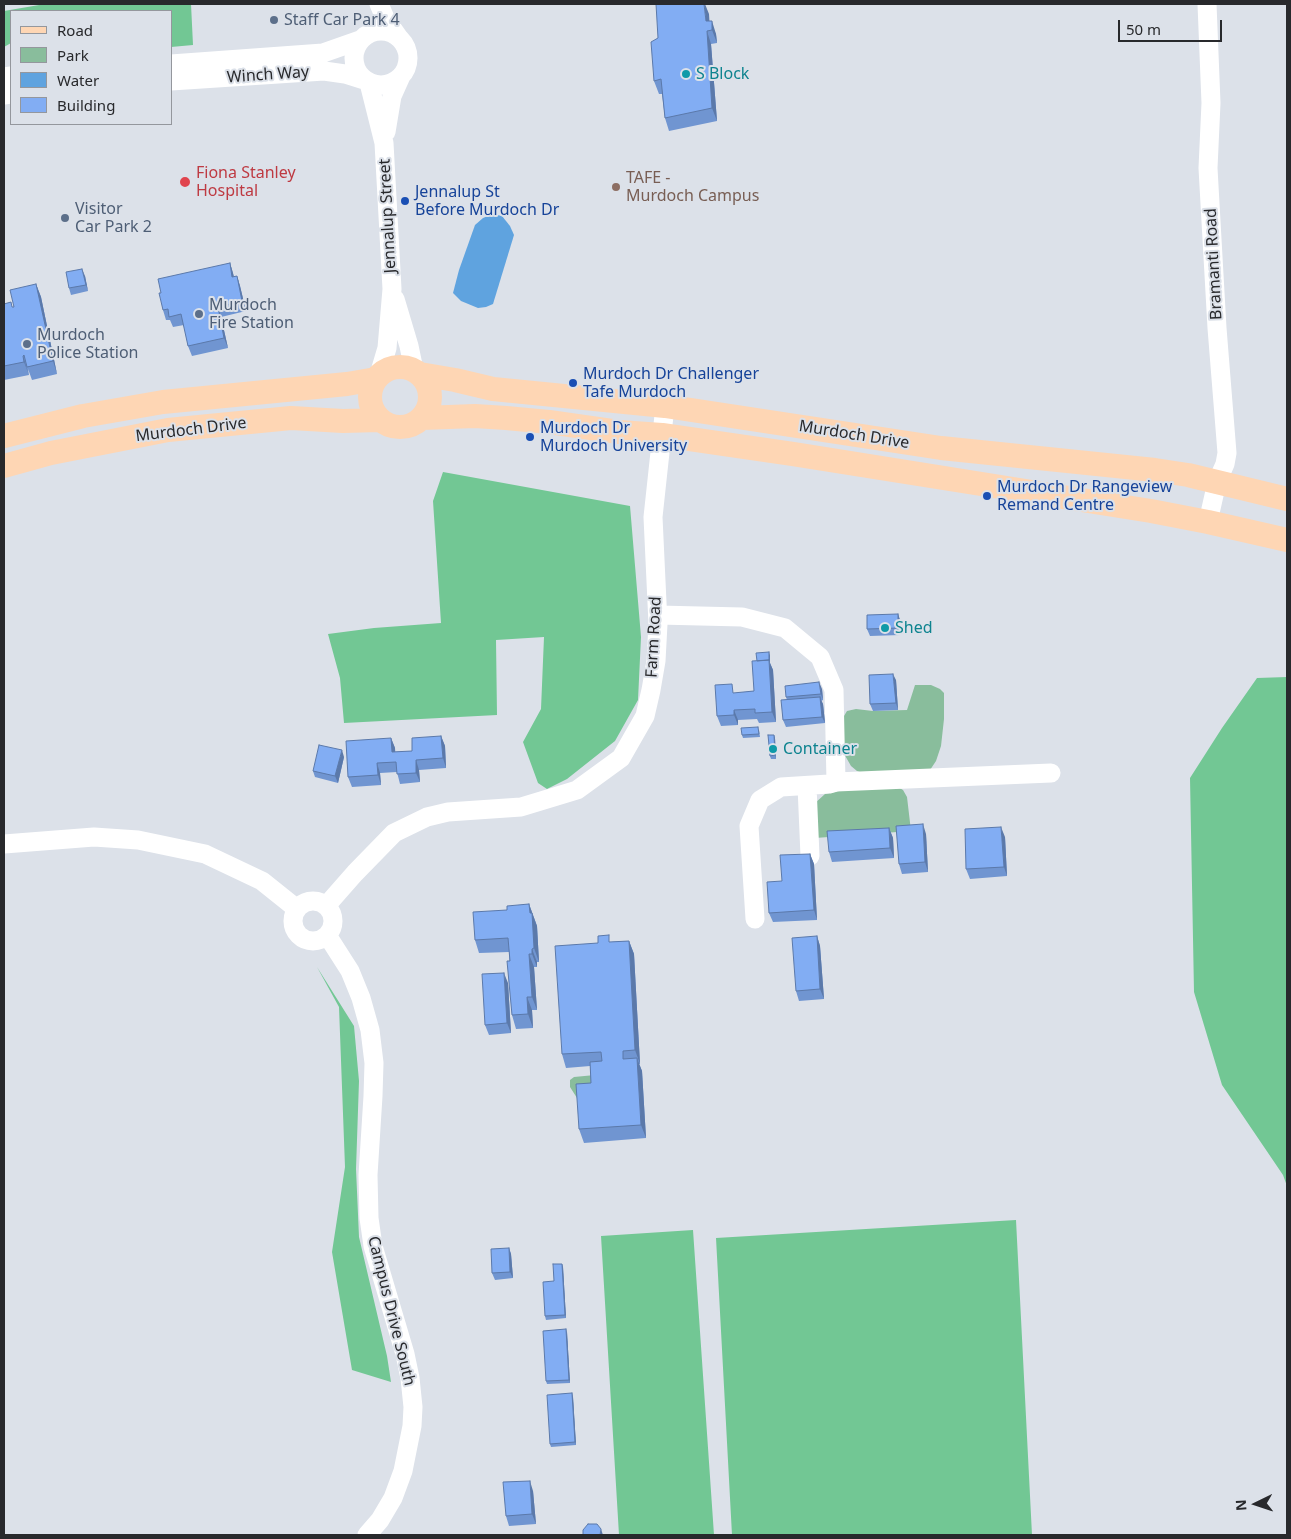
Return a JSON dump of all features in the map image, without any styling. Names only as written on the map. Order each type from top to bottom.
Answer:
[{"type":"main road","name":"Murdoch Drive","points":[[4,436],[83,416],[163,402],[347,384],[378,377],[394,367],[403,367],[417,372],[493,389],[665,406],[942,448],[1155,470],[1188,475],[1287,499]]},
{"type":"main road","points":[[417,372],[426,382],[430,391],[430,401],[422,418]]},
{"type":"main road","points":[[378,377],[370,396],[375,413],[380,420]]},
{"type":"main road","points":[[163,402],[168,430]]},
{"type":"main road","name":"Murdoch Drive","points":[[4,466],[15,461],[168,430],[290,418],[343,422],[380,420],[388,425],[406,427],[422,418],[499,417],[619,432],[662,435],[793,454],[1208,522],[1287,540]]},
{"type":"street","name":"Jennalup Street","points":[[374,4],[362,39],[355,49],[354,63],[357,72],[366,81],[384,143]]},
{"type":"street","name":"Jennalup Street","points":[[378,4],[406,49],[408,60],[392,96],[384,143],[392,289],[387,348],[378,377]]},
{"type":"street","name":"Bramanti Road","points":[[1207,4],[1211,103],[1208,168],[1217,328],[1227,453],[1225,464],[1217,482],[1208,522]]},
{"type":"street","points":[[362,39],[379,31],[390,32],[399,38]]},
{"type":"street","name":"Winch Way","points":[[172,64],[323,53],[362,39]]},
{"type":"street","name":"Winch Way","points":[[172,81],[324,71],[345,74],[366,81]]},
{"type":"street","points":[[366,81],[379,86],[387,85],[401,76]]},
{"type":"street","name":"Jennalup Street","points":[[392,289],[417,372]]},
{"type":"street","name":"Farm Road","points":[[326,906],[354,873],[394,833],[448,812],[521,807],[577,790],[621,758],[644,716],[652,690],[656,661],[658,615],[653,517],[665,406]]},
{"type":"street","points":[[658,615],[742,617],[768,623],[785,628],[820,658],[834,690],[836,782]]},
{"type":"street","points":[[755,920],[749,826],[760,800],[780,787],[836,782],[1050,773]]},
{"type":"street","points":[[807,786],[810,856]]},
{"type":"street","points":[[4,844],[94,837],[138,840],[205,854],[262,881],[297,909]]},
{"type":"street","points":[[311,901],[319,902],[326,906],[333,918],[332,926],[327,935],[320,940],[311,941],[303,939],[298,935],[293,922],[297,909],[302,904],[311,901]]},
{"type":"street","name":"Campus Drive South","points":[[327,935],[350,971],[362,998],[370,1030],[374,1063],[368,1175],[369,1218],[373,1246],[405,1354],[413,1407],[411,1433],[403,1471],[393,1498],[380,1520],[367,1535]]},
{"type":"green space","points":[[45,4],[191,4],[193,45],[172,47],[172,10],[10,10],[10,44],[4,47],[4,11]]},
{"type":"green space","points":[[443,472],[630,506],[641,637],[638,700],[615,741],[567,779],[547,789],[538,783],[523,742],[541,709],[544,637],[496,640],[497,715],[344,723],[340,678],[328,634],[374,628],[441,623],[433,501]]},
{"type":"green space","points":[[1287,677],[1287,1186],[1283,1175],[1222,1085],[1194,992],[1190,778],[1257,678]]},
{"type":"green space","points":[[915,685],[931,685],[944,693],[941,746],[936,761],[930,770],[868,775],[857,771],[851,766],[843,752],[844,716],[847,711],[856,709],[873,711],[907,710]]},
{"type":"green space","points":[[898,787],[903,790],[907,797],[911,831],[815,838],[814,804],[825,794],[844,790]]},
{"type":"green space","points":[[317,967],[354,1026],[359,1081],[356,1169],[359,1237],[387,1356],[391,1382],[352,1370],[332,1252],[345,1167],[339,1007]]},
{"type":"green space","points":[[595,1075],[596,1096],[577,1098],[570,1087],[570,1080],[574,1077]]},
{"type":"green space","points":[[1016,1220],[1032,1535],[732,1535],[716,1238]]},
{"type":"green space","points":[[693,1230],[714,1535],[619,1535],[601,1236]]},
{"type":"water","points":[[493,214],[502,216],[514,235],[493,304],[478,308],[461,301],[453,293],[475,225],[483,218]]},
{"type":"building","name":"S Block","points":[[656,4],[704,4],[706,21],[712,21],[712,30],[707,31],[712,108],[665,118],[661,79],[654,81],[651,42],[658,38]]},
{"type":"building","name":"Murdoch Fire Station","points":[[230,263],[232,277],[237,276],[242,301],[218,307],[224,338],[188,346],[181,314],[169,317],[168,309],[163,310],[158,279]]},
{"type":"building","points":[[82,269],[86,285],[69,288],[66,272]]},
{"type":"building","name":"Murdoch Police Station","points":[[36,284],[53,361],[27,367],[24,355],[24,362],[4,366],[4,304],[11,302],[12,307],[14,307],[10,290]]},
{"type":"building","points":[[898,614],[898,628],[867,629],[867,615]]},
{"type":"building","points":[[769,652],[769,660],[757,661],[756,653]]},
{"type":"building","points":[[769,660],[772,712],[755,713],[755,709],[734,710],[734,715],[717,716],[715,685],[732,684],[733,693],[754,691],[752,661]]},
{"type":"building","points":[[893,674],[896,703],[870,704],[869,675]]},
{"type":"building","points":[[819,682],[821,694],[786,697],[785,686]]},
{"type":"building","points":[[820,697],[822,717],[783,720],[781,700]]},
{"type":"building","points":[[758,727],[759,734],[742,735],[741,728]]},
{"type":"building","name":"Container","points":[[768,735],[774,735],[775,755],[770,756]]},
{"type":"building","points":[[441,736],[443,758],[416,760],[416,773],[397,774],[396,762],[377,763],[378,775],[348,777],[346,741],[391,738],[392,752],[412,751],[412,738]]},
{"type":"building","points":[[319,745],[342,750],[335,776],[313,771]]},
{"type":"building","points":[[923,824],[925,862],[899,864],[896,826]]},
{"type":"building","points":[[1001,827],[1004,867],[966,869],[965,829]]},
{"type":"building","points":[[889,828],[890,848],[829,852],[827,831]]},
{"type":"building","points":[[810,854],[814,910],[769,913],[767,882],[782,881],[780,855]]},
{"type":"building","points":[[529,904],[530,913],[532,913],[534,948],[532,949],[532,954],[529,954],[532,997],[527,997],[528,1014],[512,1015],[507,961],[510,961],[508,938],[475,940],[473,912],[507,910],[507,906]]},
{"type":"building","points":[[609,935],[609,942],[629,941],[635,1050],[623,1051],[623,1059],[637,1058],[641,1125],[579,1129],[576,1084],[591,1083],[590,1062],[602,1061],[601,1052],[562,1054],[555,946],[598,943],[598,936]]},
{"type":"building","points":[[817,936],[820,989],[796,991],[792,938]]},
{"type":"building","points":[[504,973],[507,1023],[485,1025],[482,974]]},
{"type":"building","points":[[509,1248],[510,1272],[492,1273],[491,1249]]},
{"type":"building","points":[[553,1264],[562,1264],[565,1315],[545,1316],[543,1282],[554,1281]]},
{"type":"building","points":[[566,1329],[569,1380],[546,1381],[543,1331]]},
{"type":"building","points":[[572,1393],[575,1442],[550,1444],[547,1395]]},
{"type":"building","points":[[530,1481],[532,1514],[506,1516],[503,1482]]},
{"type":"building","points":[[588,1524],[597,1524],[601,1529],[600,1535],[583,1535],[583,1530]]},
{"type":"place","name":"Staff Car Park 4","points":[[274,20]]},
{"type":"place","name":"S Block","points":[[686,74]]},
{"type":"place","name":"Fiona Stanley Hospital","points":[[185,182]]},
{"type":"place","name":"TAFE - Murdoch Campus","points":[[616,187]]},
{"type":"place","name":"Jennalup St Before Murdoch Dr","points":[[405,201]]},
{"type":"place","name":"Visitor Car Park 2","points":[[65,218]]},
{"type":"place","name":"Murdoch Fire Station","points":[[199,314]]},
{"type":"place","name":"Murdoch Police Station","points":[[27,344]]},
{"type":"place","name":"Murdoch Dr Challenger Tafe Murdoch","points":[[573,383]]},
{"type":"place","name":"Murdoch Dr Murdoch University","points":[[530,437]]},
{"type":"place","name":"Murdoch Dr Rangeview Remand Centre","points":[[987,496]]},
{"type":"place","name":"Shed","points":[[885,628]]},
{"type":"place","name":"Container","points":[[773,749]]}]
